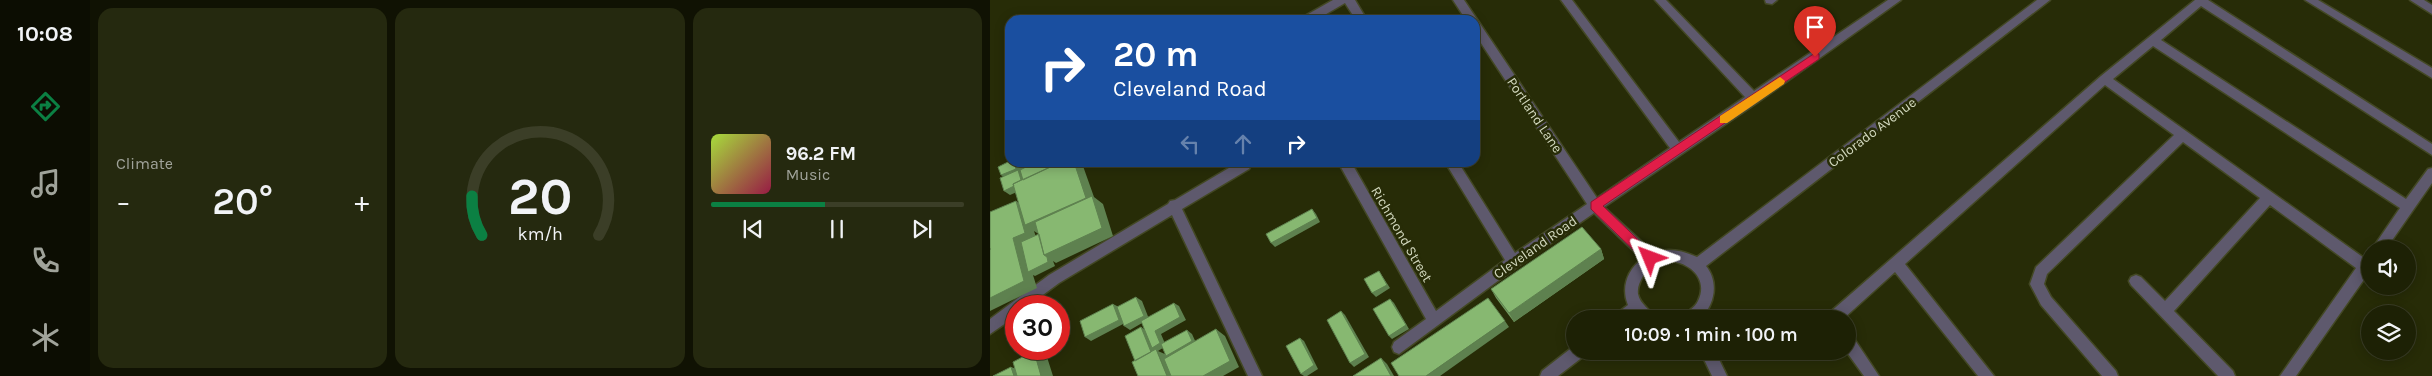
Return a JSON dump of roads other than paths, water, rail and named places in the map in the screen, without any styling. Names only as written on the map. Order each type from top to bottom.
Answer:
[{"type":"street","points":[[1316,15],[1342,0]]},
{"type":"street","points":[[1349,0],[1359,15]]},
{"type":"street","points":[[1459,0],[1469,15]]},
{"type":"street","points":[[1566,0],[1678,150]]},
{"type":"street","points":[[1660,0],[1754,99]]},
{"type":"street","name":"Colorado Avenue","points":[[1698,264],[2045,0]]},
{"type":"street","points":[[1843,310],[2105,79],[2201,0],[2432,150]]},
{"type":"street","points":[[2310,0],[2432,74]]},
{"type":"street","points":[[2415,0],[2432,10]]},
{"type":"street","name":"Cleveland Road","points":[[1399,347],[1513,262],[1754,99],[1892,1]]},
{"type":"street","name":"Portland Lane","points":[[1480,33],[1595,206],[1650,258]]},
{"type":"street","points":[[2153,40],[2408,207]]},
{"type":"street","points":[[2105,79],[2268,198],[2361,259]]},
{"type":"street","points":[[2111,376],[2046,301],[2037,284],[2041,270],[2182,136]]},
{"type":"street","points":[[1033,295],[1054,279],[1174,205],[1241,167]]},
{"type":"street","name":"Richmond Street","points":[[1347,167],[1434,320]]},
{"type":"street","points":[[1454,167],[1513,262]]},
{"type":"street","points":[[2384,240],[2432,173]]},
{"type":"street","points":[[2165,311],[2268,198]]},
{"type":"street","points":[[1174,205],[1255,376]]},
{"type":"street","points":[[1637,310],[1635,308],[1630,290],[1636,272],[1650,258],[1676,253],[1698,264],[1708,282],[1705,303],[1698,310]]},
{"type":"street","points":[[1896,263],[1988,376]]},
{"type":"street","points":[[2287,376],[2361,271]]},
{"type":"street","points":[[2136,281],[2228,376]]},
{"type":"street","points":[[990,327],[1005,316]]},
{"type":"street","points":[[1856,353],[1872,376]]},
{"type":"street","points":[[1546,376],[1567,360]]},
{"type":"street","points":[[1712,360],[1720,376]]}]
